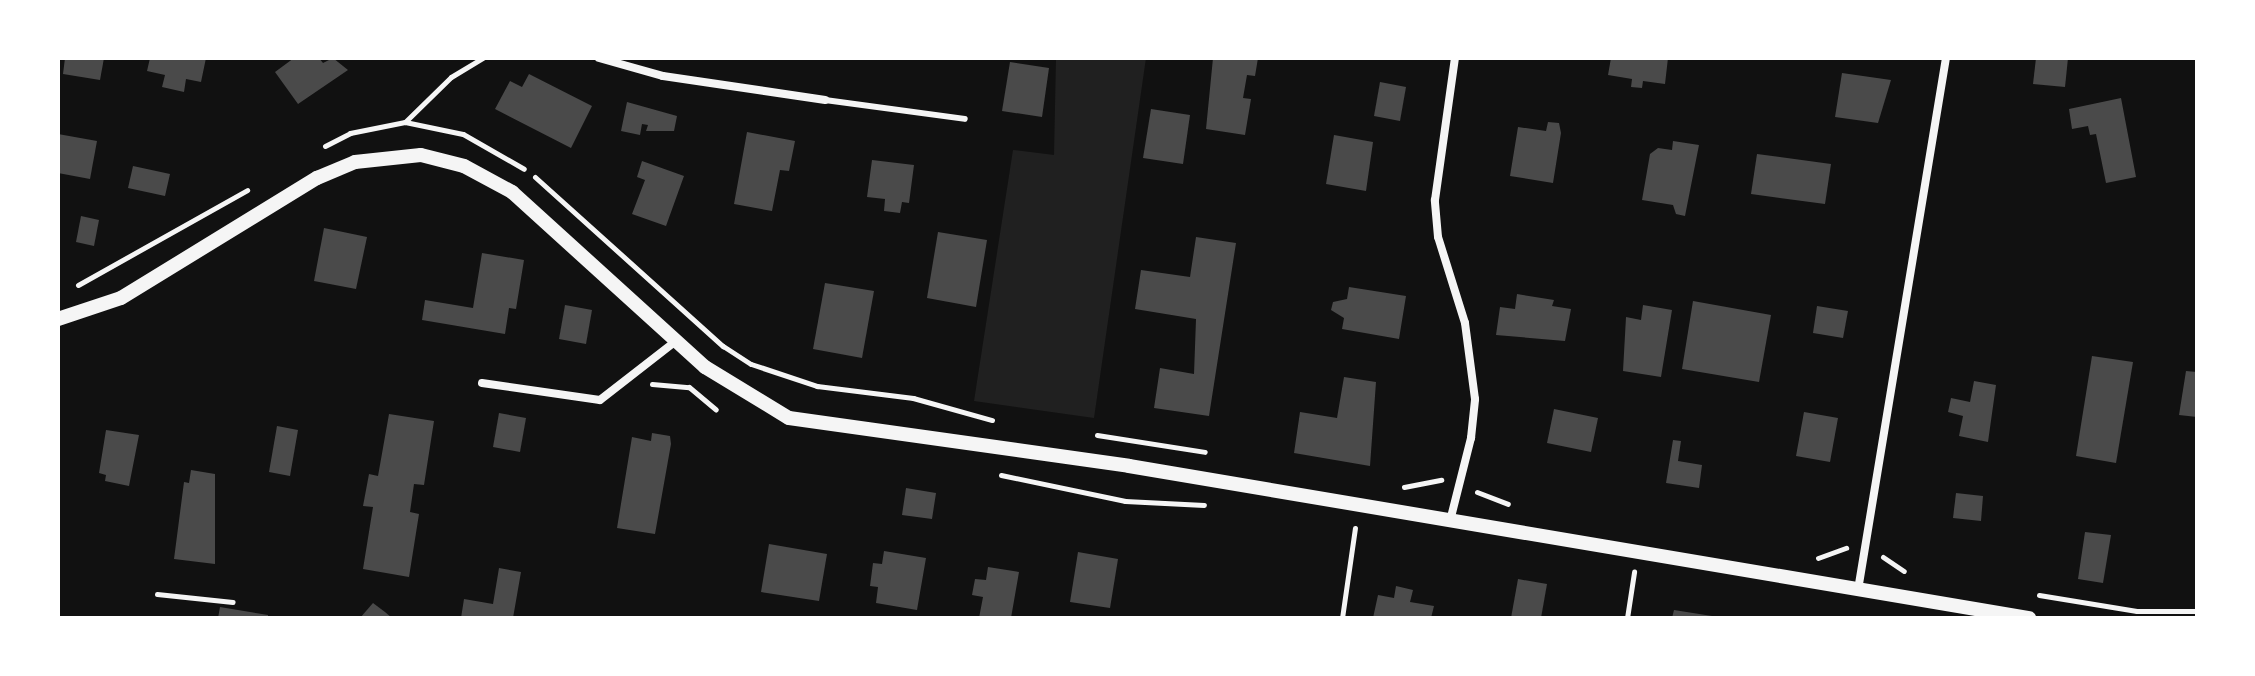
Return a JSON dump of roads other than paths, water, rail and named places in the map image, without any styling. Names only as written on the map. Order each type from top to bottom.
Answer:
[{"type":"street","points":[[599,58],[663,76],[825,100]]},
{"type":"street","points":[[1450,521],[1471,438],[1475,399],[1465,323],[1438,237],[1435,200],[1455,58]]},
{"type":"street","points":[[1858,590],[1946,58]]},
{"type":"street","points":[[58,319],[121,298],[317,178],[355,162],[421,155],[464,166],[512,192],[734,389],[789,418],[1129,466],[2029,618]]},
{"type":"street","points":[[482,383],[600,400],[635,376],[677,340]]},
{"type":"lane","points":[[825,100],[965,119]]}]
